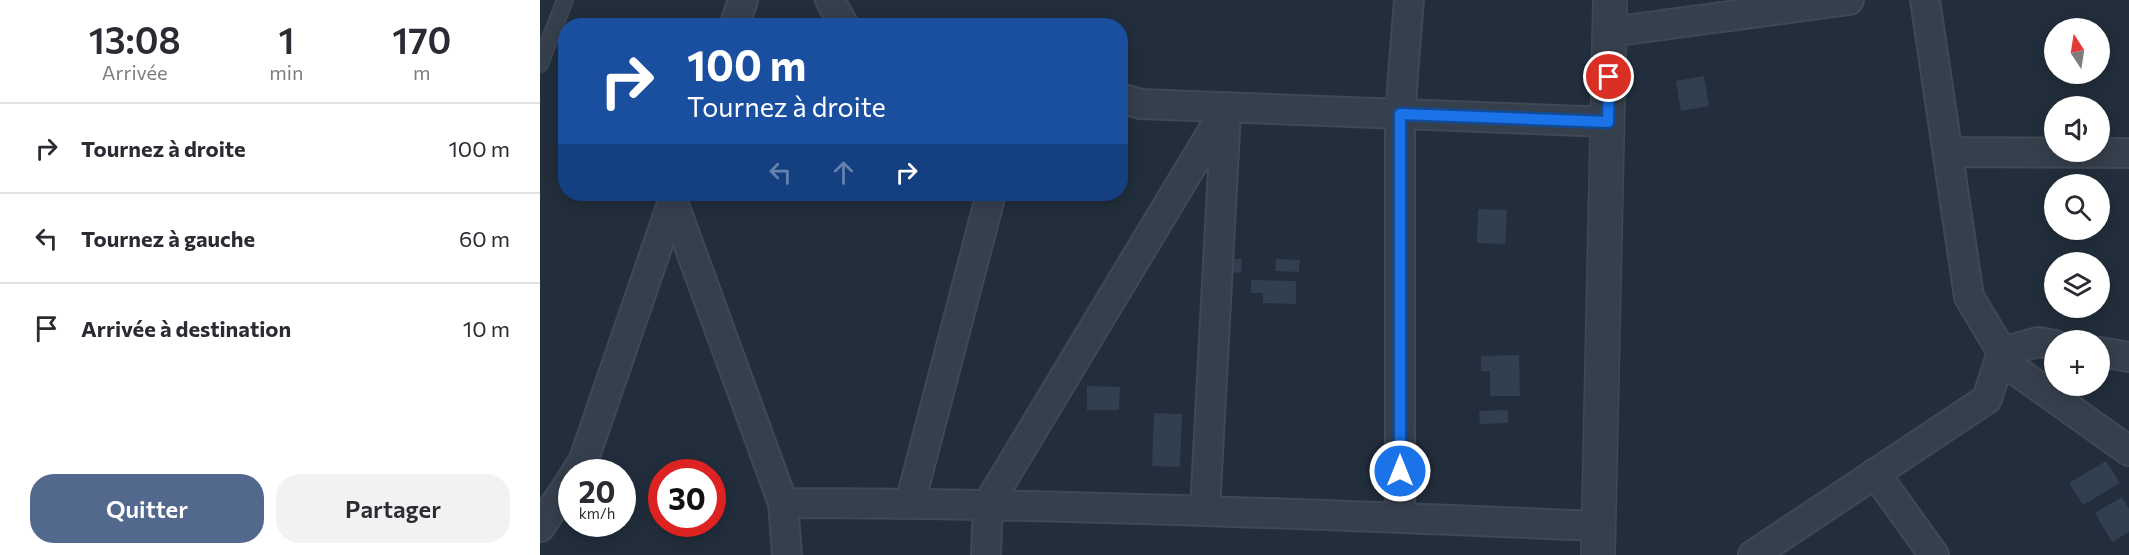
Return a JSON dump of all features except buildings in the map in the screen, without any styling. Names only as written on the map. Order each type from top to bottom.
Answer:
[{"type":"street","points":[[737,18],[743,0]]},
{"type":"street","points":[[830,0],[840,18]]},
{"type":"street","points":[[1400,518],[1400,114],[1409,0]]},
{"type":"street","points":[[783,503],[988,504],[1400,518],[1599,541],[1611,0]]},
{"type":"street","points":[[1610,32],[1849,0]]},
{"type":"street","points":[[1925,0],[1970,297],[2011,368],[2129,451]]},
{"type":"street","points":[[1128,100],[1141,104],[1608,122]]},
{"type":"street","points":[[986,555],[988,504],[1227,107]]},
{"type":"street","points":[[1205,511],[1227,107]]},
{"type":"street","points":[[1948,152],[2129,153]]},
{"type":"street","points":[[584,459],[674,201]]},
{"type":"street","points":[[676,201],[783,503],[787,555]]},
{"type":"street","points":[[910,503],[988,201]]},
{"type":"street","points":[[2002,352],[2038,342],[2044,343]]},
{"type":"street","points":[[1753,555],[1987,399],[2002,352]]},
{"type":"street","points":[[2110,354],[2129,357]]},
{"type":"street","points":[[1875,473],[1934,555]]},
{"type":"street","points":[[540,527],[558,500]]},
{"type":"lane","points":[[540,64],[565,0]]},
{"type":"route","points":[[1400,471],[1400,114],[1608,122],[1609,77]]}]
